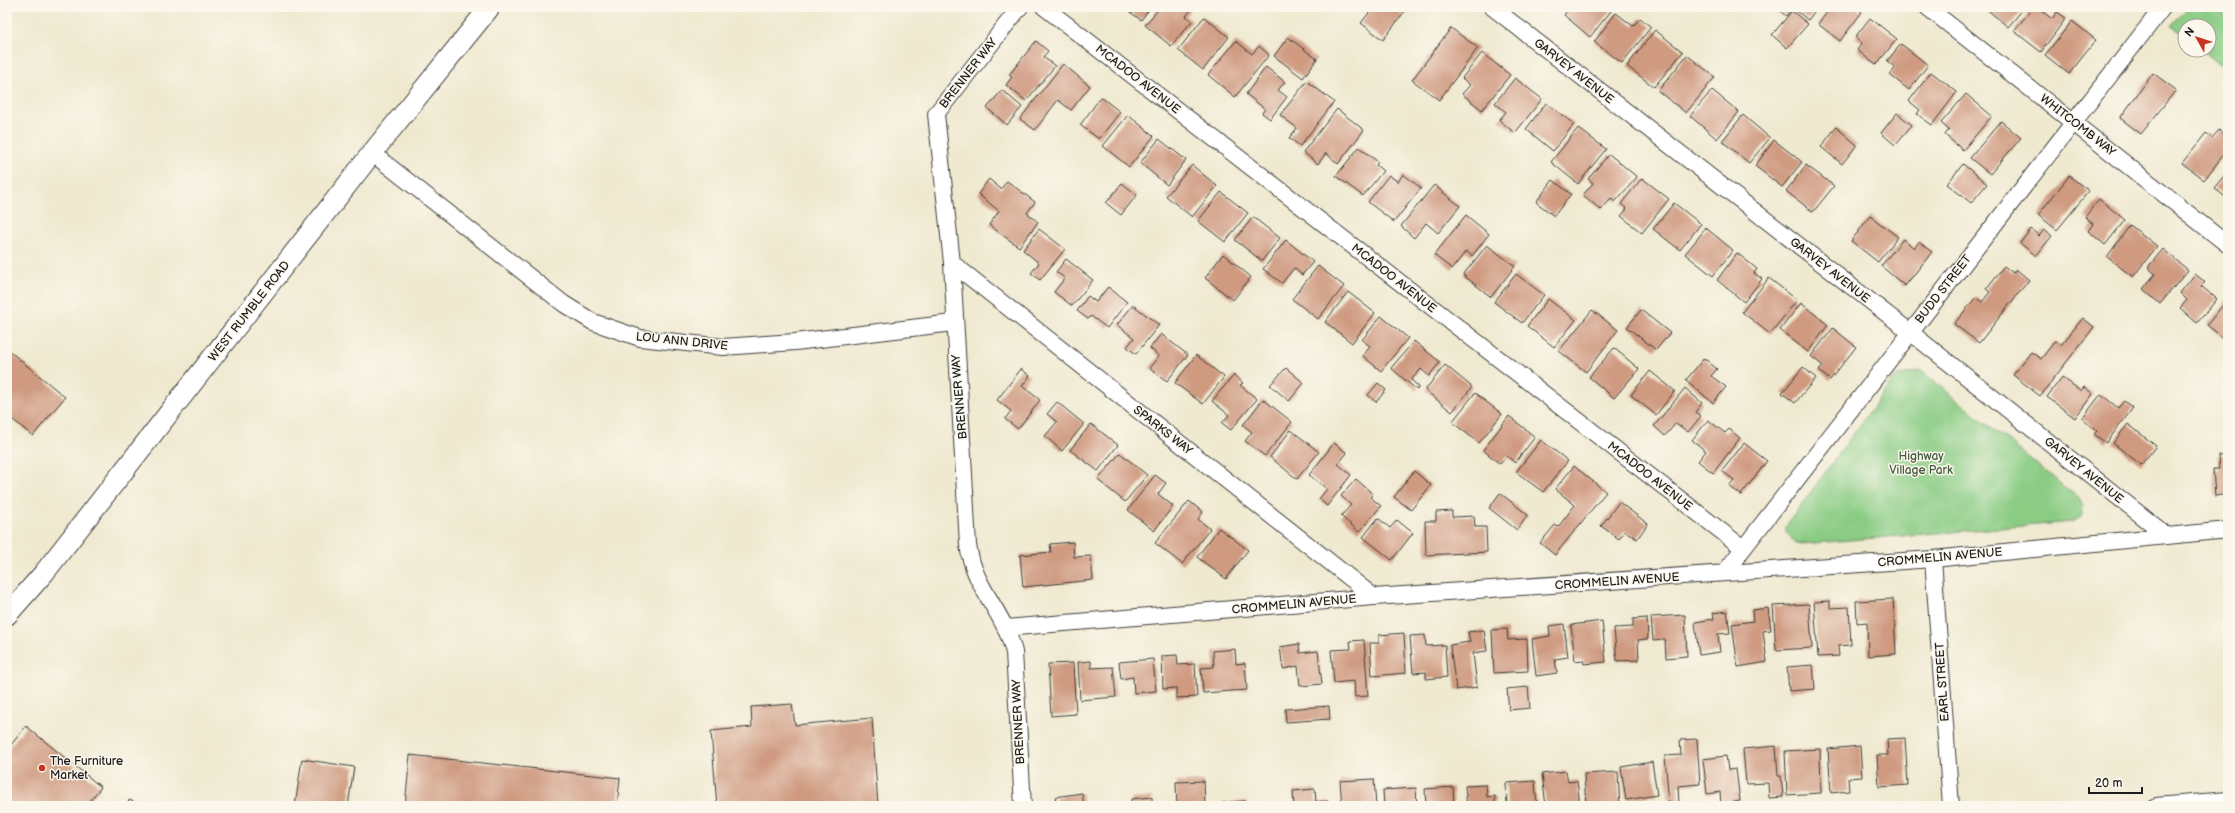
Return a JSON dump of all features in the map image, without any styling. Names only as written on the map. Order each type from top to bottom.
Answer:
[{"type":"street","name":"WEST RUMBLE ROAD","points":[[7,615],[44,573],[372,153],[490,7]]},
{"type":"street","name":"BRENNER WAY","points":[[1020,7],[936,114],[952,263],[953,323],[971,563],[978,582],[1006,628],[1014,652],[1023,806]]},
{"type":"street","name":"MCADOO AVENUE","points":[[1044,7],[1743,548]]},
{"type":"street","name":"GARVEY AVENUE","points":[[1492,7],[1910,332],[2166,535]]},
{"type":"street","name":"WHITCOMB WAY","points":[[1927,7],[2074,121],[2228,245]]},
{"type":"street","name":"BUDD STREET","points":[[1725,572],[2163,7]]},
{"type":"street","name":"LOU ANN DRIVE","points":[[372,153],[564,304],[593,322],[617,332],[640,338],[723,347],[795,342],[953,323]]},
{"type":"street","name":"SPARKS WAY","points":[[952,263],[1374,597]]},
{"type":"street","name":"CROMMELIN AVENUE","points":[[1006,628],[1374,597],[1933,559],[2228,530]]},
{"type":"street","name":"EARL STREET","points":[[1933,559],[1951,806]]},
{"type":"street","points":[[2156,806],[2228,800]]},
{"type":"green space","points":[[2188,7],[2213,7],[2228,19],[2228,71],[2212,58],[2217,58],[2217,18],[2179,18]]},
{"type":"green space","points":[[2177,20],[2177,30],[2172,26]]},
{"type":"green space","name":"Highway Village Park","points":[[1920,370],[2080,499],[2083,507],[2082,516],[2073,522],[1802,544],[1795,543],[1786,531],[1786,526],[1895,377]]},
{"type":"building","points":[[1123,7],[1151,7],[1141,20]]},
{"type":"building","points":[[1160,7],[1189,7],[1192,9],[1186,16],[1192,21],[1171,46],[1145,25]]},
{"type":"building","points":[[1371,7],[1408,7],[1383,40],[1361,23],[1373,8]]},
{"type":"building","points":[[1570,7],[1606,7],[1611,11],[1590,37],[1564,15]]},
{"type":"building","points":[[1775,7],[1818,7],[1808,20],[1793,8],[1786,16]]},
{"type":"building","points":[[1831,7],[1856,7],[1862,12],[1840,41],[1818,24]]},
{"type":"building","points":[[1984,7],[2025,7],[2008,27]]},
{"type":"building","points":[[2033,7],[2037,7],[2052,19],[2057,12],[2066,18],[2041,52],[2014,31]]},
{"type":"building","points":[[1792,11],[1808,24],[1787,48],[1772,35]]},
{"type":"building","points":[[1616,13],[1633,26],[1640,18],[1651,27],[1622,63],[1594,42]]},
{"type":"building","points":[[1204,17],[1229,37],[1203,70],[1178,50]]},
{"type":"building","points":[[1870,18],[1897,39],[1876,65],[1857,50],[1862,43],[1855,37]]},
{"type":"building","points":[[2072,21],[2096,40],[2069,74],[2045,55]]},
{"type":"building","points":[[1451,28],[1478,48],[1439,100],[1412,80]]},
{"type":"building","points":[[1655,30],[1683,52],[1654,87],[1627,66]]},
{"type":"building","points":[[1288,37],[1317,59],[1303,78],[1274,56]]},
{"type":"building","points":[[1036,41],[1048,51],[1043,57],[1055,66],[1026,101],[1006,85],[1012,77],[1009,75]]},
{"type":"building","points":[[1236,41],[1252,54],[1259,46],[1269,55],[1235,97],[1208,75]]},
{"type":"building","points":[[1901,44],[1928,65],[1909,90],[1890,75],[1895,67],[1887,61]]},
{"type":"building","points":[[1482,53],[1510,75],[1482,110],[1462,94],[1470,85],[1462,78]]},
{"type":"building","points":[[1687,55],[1715,77],[1686,113],[1658,91]]},
{"type":"building","points":[[1063,64],[1090,86],[1071,110],[1058,100],[1035,130],[1020,119]]},
{"type":"building","points":[[1266,67],[1285,82],[1278,90],[1287,97],[1270,119],[1262,113],[1265,109],[1246,94]]},
{"type":"building","points":[[1931,72],[1957,92],[1932,125],[1917,114],[1920,110],[1909,101]]},
{"type":"building","points":[[2153,73],[2176,90],[2141,134],[2120,118]]},
{"type":"building","points":[[1515,78],[1542,99],[1515,133],[1499,120],[1506,112],[1495,103]]},
{"type":"building","points":[[1307,81],[1334,102],[1300,146],[1289,138],[1297,128],[1280,115]]},
{"type":"building","points":[[1002,90],[1022,107],[1007,125],[987,108]]},
{"type":"building","points":[[1712,90],[1739,112],[1717,139],[1690,116]]},
{"type":"building","points":[[1966,94],[1992,116],[1963,150],[1945,135],[1949,130],[1941,123]]},
{"type":"building","points":[[1101,97],[1120,112],[1099,139],[1080,125]]},
{"type":"building","points":[[1546,103],[1574,124],[1553,151],[1526,129]]},
{"type":"building","points":[[1337,109],[1364,130],[1338,164],[1326,153],[1318,164],[1303,152]]},
{"type":"building","points":[[1897,113],[1912,125],[1895,145],[1881,133]]},
{"type":"building","points":[[1128,115],[1154,136],[1129,167],[1103,146]]},
{"type":"building","points":[[1743,115],[1770,138],[1749,163],[1722,141]]},
{"type":"building","points":[[2001,121],[2021,138],[1990,174],[1970,158]]},
{"type":"building","points":[[1836,127],[1857,145],[1842,164],[1821,147]]},
{"type":"building","points":[[1578,128],[1606,149],[1578,184],[1551,162]]},
{"type":"building","points":[[2219,130],[2228,138],[2228,149],[2204,180],[2182,163],[2206,133],[2212,138]]},
{"type":"building","points":[[1159,139],[1186,160],[1167,185],[1140,163]]},
{"type":"building","points":[[1774,140],[1802,162],[1782,187],[1755,166]]},
{"type":"building","points":[[1359,147],[1378,162],[1376,165],[1383,171],[1363,196],[1336,176]]},
{"type":"building","points":[[1609,154],[1637,177],[1615,202],[1611,199],[1601,210],[1583,195],[1593,183],[1588,179]]},
{"type":"building","points":[[1963,164],[1987,184],[1971,203],[1947,184]]},
{"type":"building","points":[[1192,165],[1217,186],[1192,217],[1166,196]]},
{"type":"building","points":[[1806,165],[1834,186],[1813,212],[1786,191]]},
{"type":"building","points":[[2228,171],[2228,199],[2214,188]]},
{"type":"building","points":[[1403,174],[1421,188],[1394,222],[1368,202],[1389,175],[1398,182]]},
{"type":"building","points":[[2069,176],[2089,191],[2057,230],[2038,215]]},
{"type":"building","points":[[1642,178],[1669,199],[1642,233],[1621,216],[1627,209],[1621,204]]},
{"type":"building","points":[[989,179],[1001,189],[1007,181],[1035,202],[1027,213],[1038,222],[1019,247],[989,225],[999,211],[978,194]]},
{"type":"building","points":[[1553,180],[1571,194],[1554,216],[1536,202]]},
{"type":"building","points":[[1122,183],[1137,195],[1121,215],[1106,203]]},
{"type":"building","points":[[1434,185],[1460,206],[1438,233],[1426,223],[1414,238],[1401,226]]},
{"type":"building","points":[[1221,192],[1248,213],[1225,242],[1198,221]]},
{"type":"building","points":[[2099,199],[2125,220],[2105,245],[2088,231],[2093,224],[2085,217]]},
{"type":"building","points":[[1674,203],[1701,224],[1680,250],[1653,229]]},
{"type":"building","points":[[1466,215],[1489,234],[1472,256],[1466,251],[1452,269],[1434,255]]},
{"type":"building","points":[[1870,216],[1898,237],[1878,262],[1851,241]]},
{"type":"building","points":[[1253,217],[1280,238],[1262,261],[1235,240]]},
{"type":"building","points":[[2130,225],[2157,246],[2133,277],[2107,257]]},
{"type":"building","points":[[1706,228],[1733,250],[1713,276],[1685,254]]},
{"type":"building","points":[[1039,229],[1065,249],[1040,280],[1031,273],[1039,263],[1023,250]]},
{"type":"building","points":[[2031,229],[2039,236],[2044,230],[2052,236],[2036,256],[2020,243]]},
{"type":"building","points":[[1903,239],[1914,248],[1919,242],[1932,252],[1905,286],[1881,266]]},
{"type":"building","points":[[1286,240],[1313,262],[1302,275],[1294,268],[1282,283],[1263,269]]},
{"type":"building","points":[[1487,245],[1515,266],[1491,297],[1463,275]]},
{"type":"building","points":[[2163,249],[2188,270],[2160,304],[2143,289],[2155,274],[2148,267]]},
{"type":"building","points":[[1737,253],[1757,269],[1754,273],[1762,279],[1744,302],[1717,280]]},
{"type":"building","points":[[1223,254],[1251,277],[1233,300],[1205,278]]},
{"type":"building","points":[[1066,259],[1093,280],[1072,306],[1054,292],[1065,278],[1056,272]]},
{"type":"building","points":[[1318,266],[1344,286],[1318,319],[1292,299]]},
{"type":"building","points":[[2004,266],[2013,273],[2016,269],[2029,280],[1979,343],[1954,324],[1976,297],[1982,302],[1990,292],[1986,289]]},
{"type":"building","points":[[1516,274],[1544,295],[1522,323],[1494,302]]},
{"type":"building","points":[[2195,274],[2205,282],[2201,286],[2217,299],[2197,323],[2180,308],[2187,300],[2180,293]]},
{"type":"building","points":[[1769,278],[1797,300],[1770,334],[1742,312]]},
{"type":"building","points":[[1108,287],[1127,302],[1107,328],[1091,316],[1088,319],[1077,311],[1088,296],[1096,302]]},
{"type":"building","points":[[1348,292],[1375,313],[1352,343],[1325,322]]},
{"type":"building","points":[[1548,299],[1576,320],[1554,347],[1527,326]]},
{"type":"building","points":[[2227,300],[2228,301],[2228,342],[2207,325]]},
{"type":"building","points":[[1801,303],[1828,325],[1808,352],[1780,330]]},
{"type":"building","points":[[1133,305],[1159,325],[1136,354],[1127,347],[1134,338],[1117,325]]},
{"type":"building","points":[[1592,310],[1618,330],[1586,372],[1559,351]]},
{"type":"building","points":[[1641,310],[1670,333],[1656,350],[1627,327]]},
{"type":"building","points":[[1381,316],[1408,338],[1381,371],[1363,356],[1370,346],[1362,340]]},
{"type":"building","points":[[2083,318],[2094,327],[2040,396],[2013,375],[2031,352],[2041,359],[2055,341],[2061,345]]},
{"type":"building","points":[[1833,328],[1856,347],[1830,380],[1819,371],[1823,366],[1811,356]]},
{"type":"building","points":[[1161,334],[1188,355],[1167,381],[1149,368],[1159,356],[1150,348]]},
{"type":"building","points":[[1414,341],[1440,362],[1429,376],[1421,369],[1411,380],[1419,387],[1417,390],[1391,368]]},
{"type":"building","points":[[1614,348],[1639,369],[1614,398],[1589,377]]},
{"type":"building","points":[[7,349],[65,397],[33,436],[7,415]]},
{"type":"building","points":[[1196,355],[1224,377],[1203,404],[1175,383]]},
{"type":"building","points":[[1704,358],[1717,369],[1711,376],[1726,387],[1713,403],[1686,380]]},
{"type":"building","points":[[1445,365],[1472,387],[1452,412],[1425,390]]},
{"type":"building","points":[[1803,367],[1816,378],[1795,403],[1782,393]]},
{"type":"building","points":[[1286,368],[1304,383],[1289,401],[1270,385]]},
{"type":"building","points":[[1021,369],[1030,376],[1022,386],[1040,400],[1018,429],[1005,419],[1011,411],[997,400]]},
{"type":"building","points":[[1650,371],[1675,391],[1656,415],[1631,395]]},
{"type":"building","points":[[1234,375],[1243,383],[1240,385],[1257,399],[1231,430],[1222,423],[1229,415],[1212,401]]},
{"type":"building","points":[[2062,377],[2081,391],[2084,387],[2093,394],[2075,418],[2047,397]]},
{"type":"building","points":[[1378,383],[1386,390],[1376,402],[1368,395]]},
{"type":"building","points":[[1685,388],[1702,403],[1695,412],[1701,416],[1688,432],[1676,423],[1665,436],[1654,426]]},
{"type":"building","points":[[1475,393],[1502,414],[1479,443],[1452,422]]},
{"type":"building","points":[[2101,394],[2118,408],[2124,401],[2133,408],[2106,443],[2094,434],[2097,431],[2082,419]]},
{"type":"building","points":[[1263,399],[1292,422],[1265,456],[1245,441],[1252,432],[1243,425]]},
{"type":"building","points":[[1057,402],[1084,424],[1062,451],[1045,436],[1057,422],[1047,414]]},
{"type":"building","points":[[1509,416],[1535,437],[1515,463],[1507,456],[1500,464],[1483,450]]},
{"type":"building","points":[[1708,420],[1725,433],[1729,429],[1740,438],[1713,473],[1698,461],[1706,451],[1692,440]]},
{"type":"building","points":[[1091,424],[1118,445],[1098,471],[1070,450]]},
{"type":"building","points":[[2128,424],[2156,446],[2141,465],[2113,443]]},
{"type":"building","points":[[1291,430],[1319,452],[1297,479],[1270,457]]},
{"type":"building","points":[[1541,440],[1568,461],[1543,492],[1516,472]]},
{"type":"building","points":[[1334,443],[1347,453],[1338,464],[1351,475],[1327,506],[1319,499],[1327,489],[1309,475]]},
{"type":"building","points":[[1744,443],[1767,461],[1741,495],[1729,486],[1734,480],[1722,471]]},
{"type":"building","points":[[1120,453],[1147,475],[1125,502],[1098,480]]},
{"type":"building","points":[[2228,455],[2228,494],[2215,496],[2213,469],[2219,469],[2218,456]]},
{"type":"building","points":[[1574,466],[1606,492],[1555,555],[1540,543],[1555,525],[1558,527],[1575,505],[1555,489]]},
{"type":"building","points":[[1414,471],[1431,485],[1411,510],[1394,497]]},
{"type":"building","points":[[1155,475],[1166,483],[1158,494],[1173,506],[1154,531],[1128,510]]},
{"type":"building","points":[[1356,479],[1373,494],[1370,497],[1381,506],[1359,532],[1341,516],[1351,505],[1341,496]]},
{"type":"building","points":[[1500,493],[1528,515],[1517,530],[1489,508]]},
{"type":"building","points":[[1189,501],[1203,512],[1198,519],[1210,529],[1182,564],[1155,543]]},
{"type":"building","points":[[1619,502],[1648,524],[1637,539],[1625,531],[1619,539],[1601,526]]},
{"type":"building","points":[[1452,511],[1452,517],[1474,516],[1475,527],[1486,527],[1487,552],[1426,555],[1425,521],[1436,521],[1436,512]]},
{"type":"building","points":[[1378,518],[1390,528],[1397,520],[1413,533],[1392,560],[1363,537]]},
{"type":"building","points":[[1219,528],[1248,550],[1226,579],[1197,557]]},
{"type":"building","points":[[1073,542],[1074,557],[1091,556],[1093,580],[1023,587],[1020,555],[1051,552],[1050,544]]},
{"type":"building","points":[[1893,599],[1896,654],[1868,656],[1867,622],[1857,623],[1856,601]]},
{"type":"building","points":[[1830,601],[1830,608],[1849,607],[1851,645],[1838,646],[1839,656],[1818,657],[1814,602]]},
{"type":"building","points":[[1809,604],[1812,648],[1776,650],[1773,606]]},
{"type":"building","points":[[1768,608],[1771,630],[1763,631],[1767,662],[1738,667],[1732,624],[1753,621],[1752,610]]},
{"type":"building","points":[[1727,611],[1730,633],[1718,634],[1720,652],[1699,655],[1695,622],[1714,619],[1713,613]]},
{"type":"building","points":[[1685,615],[1687,656],[1666,658],[1665,639],[1653,640],[1651,617]]},
{"type":"building","points":[[1647,618],[1648,639],[1638,640],[1639,660],[1617,661],[1614,628],[1633,627],[1633,619]]},
{"type":"building","points":[[1602,621],[1606,662],[1584,664],[1583,660],[1575,661],[1571,625]]},
{"type":"building","points":[[1564,624],[1568,657],[1555,659],[1557,673],[1536,676],[1532,639],[1550,636],[1549,626]]},
{"type":"building","points":[[1507,629],[1508,640],[1527,639],[1528,671],[1494,673],[1492,630]]},
{"type":"building","points":[[1484,630],[1487,651],[1473,653],[1477,687],[1456,690],[1450,645],[1470,642],[1468,632]]},
{"type":"building","points":[[1404,633],[1406,673],[1372,676],[1370,643],[1379,643],[1379,635]]},
{"type":"building","points":[[1425,635],[1426,646],[1445,645],[1447,677],[1426,679],[1426,672],[1413,673],[1410,636]]},
{"type":"building","points":[[1364,640],[1368,696],[1355,697],[1354,681],[1334,683],[1331,650],[1351,649],[1350,641]]},
{"type":"building","points":[[1299,644],[1300,653],[1318,651],[1322,684],[1300,686],[1298,666],[1283,669],[1280,647]]},
{"type":"building","points":[[1235,649],[1236,664],[1245,663],[1247,690],[1203,693],[1201,668],[1214,667],[1213,651]]},
{"type":"building","points":[[1177,655],[1178,665],[1195,664],[1197,697],[1176,698],[1176,688],[1163,689],[1162,656]]},
{"type":"building","points":[[1153,659],[1156,691],[1134,693],[1133,677],[1121,679],[1119,662]]},
{"type":"building","points":[[1091,661],[1091,668],[1113,667],[1116,697],[1080,700],[1078,662]]},
{"type":"building","points":[[1073,663],[1076,714],[1051,716],[1048,664]]},
{"type":"building","points":[[1813,665],[1815,689],[1789,691],[1787,667]]},
{"type":"building","points":[[1528,687],[1530,708],[1509,710],[1507,689]]},
{"type":"building","points":[[792,704],[795,725],[872,718],[878,806],[717,806],[711,731],[752,727],[751,707]]},
{"type":"building","points":[[1329,706],[1330,719],[1286,722],[1285,709]]},
{"type":"building","name":"The Furniture Market","points":[[26,726],[101,787],[86,806],[7,806],[7,750]]},
{"type":"building","points":[[1905,738],[1908,785],[1879,787],[1877,755],[1888,755],[1887,739]]},
{"type":"building","points":[[1697,739],[1700,784],[1678,786],[1679,805],[1669,805],[1665,756],[1681,755],[1680,740]]},
{"type":"building","points":[[1776,746],[1778,776],[1781,776],[1783,797],[1769,798],[1768,783],[1746,784],[1743,749]]},
{"type":"building","points":[[1860,746],[1862,777],[1848,778],[1849,791],[1831,793],[1828,749]]},
{"type":"building","points":[[1820,749],[1821,793],[1787,795],[1785,751]]},
{"type":"building","points":[[410,755],[620,778],[617,806],[405,806]]},
{"type":"building","points":[[1726,756],[1728,770],[1736,769],[1740,801],[1721,804],[1720,792],[1707,794],[1703,759]]},
{"type":"building","points":[[302,759],[354,767],[348,806],[295,806]]},
{"type":"building","points":[[1652,762],[1657,795],[1626,800],[1621,767]]},
{"type":"building","points":[[1566,771],[1568,782],[1577,781],[1580,806],[1546,806],[1542,774]]},
{"type":"building","points":[[1618,772],[1620,806],[1586,806],[1584,774]]},
{"type":"building","points":[[1374,779],[1376,806],[1342,806],[1340,781]]},
{"type":"building","points":[[1204,781],[1205,806],[1177,806],[1176,782]]},
{"type":"building","points":[[1535,781],[1537,806],[1507,806],[1506,783]]},
{"type":"building","points":[[1486,785],[1487,797],[1495,796],[1495,806],[1467,806],[1465,786]]},
{"type":"building","points":[[1453,787],[1454,806],[1426,806],[1425,789]]},
{"type":"building","points":[[1416,788],[1417,806],[1384,806],[1383,790]]},
{"type":"building","points":[[1315,789],[1316,802],[1328,801],[1329,806],[1294,806],[1293,791]]},
{"type":"building","points":[[1082,793],[1084,806],[1057,806],[1055,797]]},
{"type":"building","points":[[1152,797],[1152,806],[1132,806],[1131,799]]},
{"type":"building","points":[[129,800],[145,806],[127,806]]},
{"type":"building","points":[[1246,801],[1246,806],[1223,806],[1222,803]]},
{"type":"place","name":"The Furniture Market","points":[[42,768]]}]
